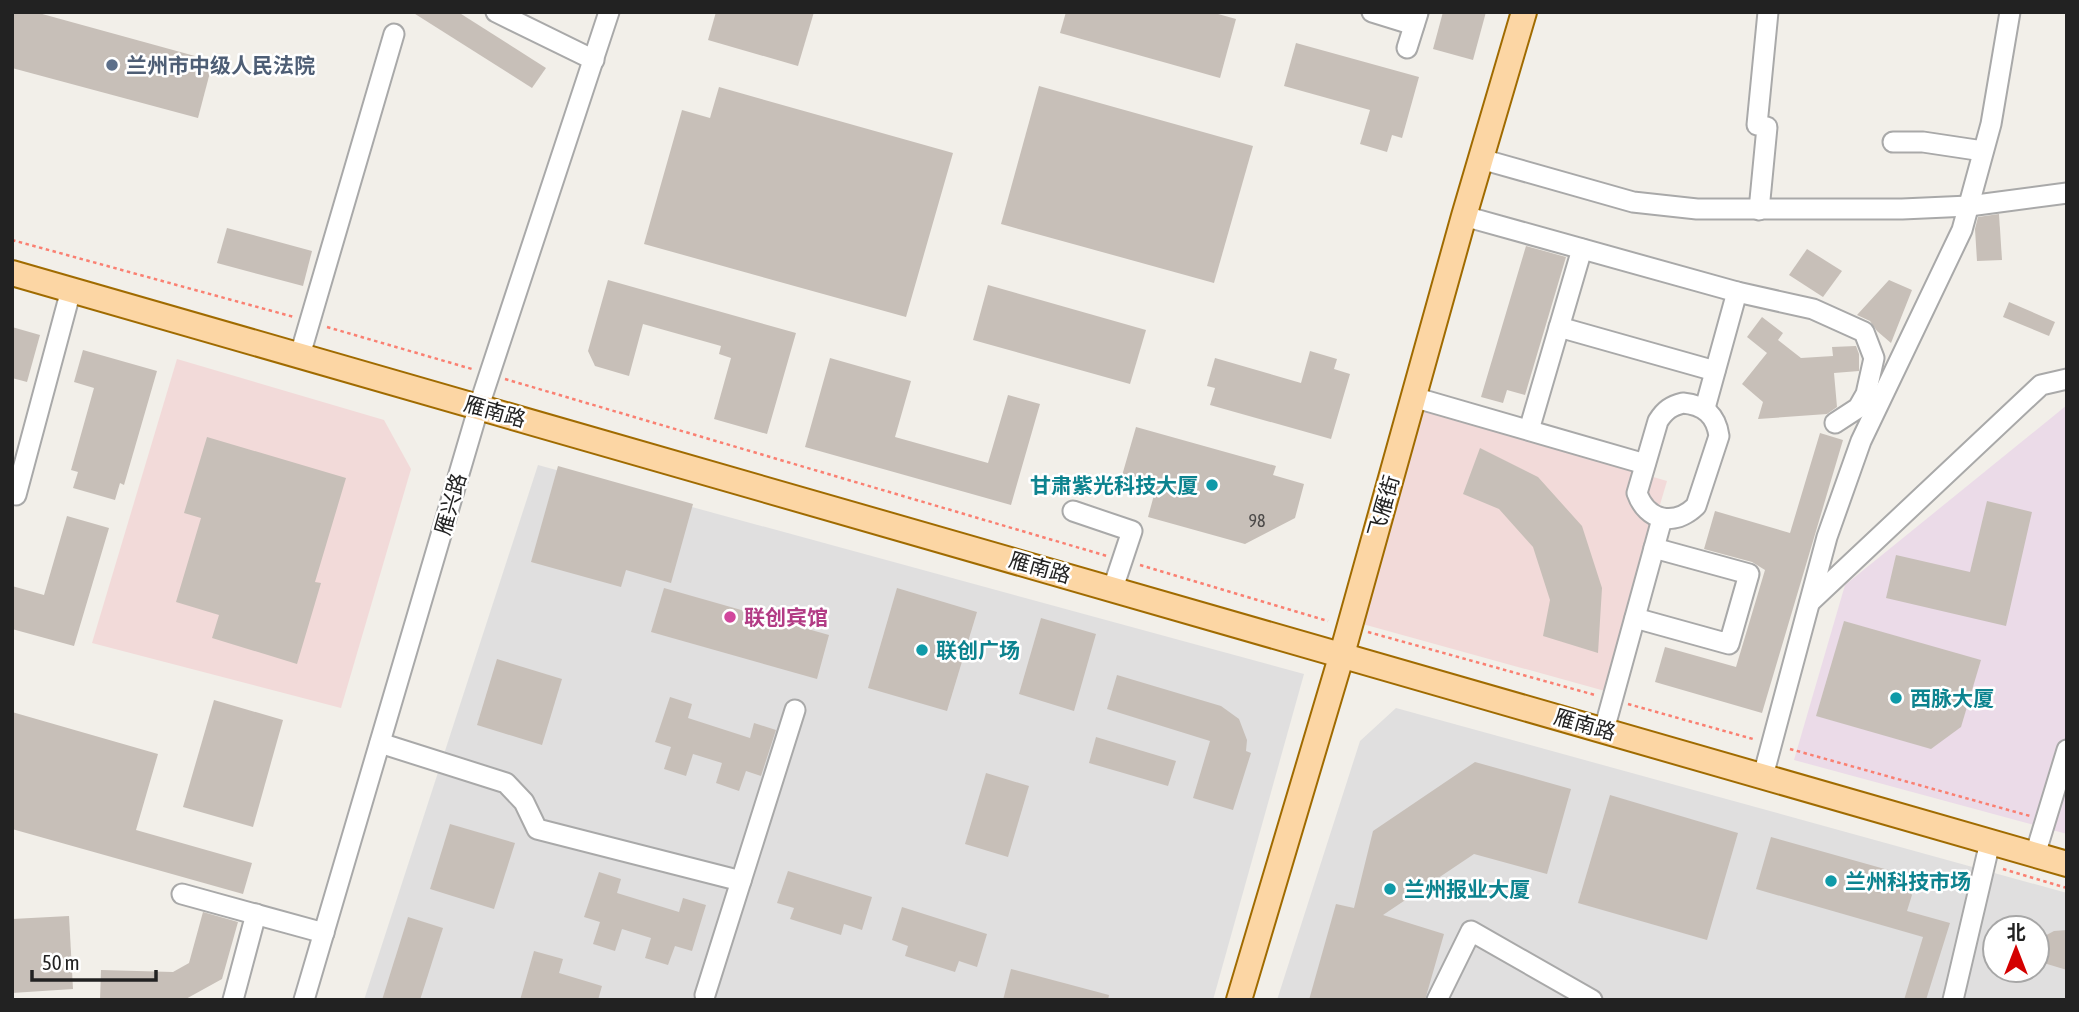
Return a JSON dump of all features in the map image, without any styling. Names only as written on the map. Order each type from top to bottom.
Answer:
[{"type":"main road","name":"飞雁街","points":[[1239,1000],[1342,654],[1524,12]]},
{"type":"main road","name":"雁南路","points":[[12,273],[2067,864]]},
{"type":"street","points":[[496,12],[530,21],[594,60]]},
{"type":"street","name":"雁兴路","points":[[303,1000],[479,406],[609,12]]},
{"type":"street","points":[[1372,12],[1416,18],[1407,48]]},
{"type":"street","points":[[1759,210],[1767,127],[1757,125],[1768,12]]},
{"type":"street","points":[[1762,776],[1827,537],[1861,441],[1962,230],[1991,124],[2010,12]]},
{"type":"street","points":[[300,355],[394,34]]},
{"type":"street","points":[[1893,142],[1923,142],[1983,151]]},
{"type":"street","points":[[1481,159],[1633,202],[1697,209],[1902,209],[1969,206],[2067,193]]},
{"type":"street","points":[[1464,216],[1737,292],[1813,309],[1864,332],[1874,358],[1866,394],[1858,408],[1835,423]]},
{"type":"street","points":[[1529,430],[1582,249]]},
{"type":"street","points":[[16,495],[71,290]]},
{"type":"street","points":[[1705,408],[1737,292]]},
{"type":"street","points":[[1559,327],[1715,371]]},
{"type":"street","points":[[1809,602],[2041,385],[2067,379]]},
{"type":"street","points":[[1413,397],[1645,464]]},
{"type":"street","points":[[1683,403],[1705,408],[1717,425],[1719,436],[1696,506],[1678,518],[1662,519],[1647,511],[1640,503],[1637,493],[1658,421],[1664,412],[1683,403]]},
{"type":"street","points":[[1073,511],[1132,531],[1113,588]]},
{"type":"street","points":[[1604,730],[1662,519]]},
{"type":"street","points":[[1635,618],[1729,644],[1749,574],[1654,548]]},
{"type":"street","points":[[705,995],[795,710]]},
{"type":"street","points":[[380,743],[506,783],[524,803],[537,828],[741,881]]},
{"type":"street","points":[[2035,855],[2045,820],[2061,791],[2067,750]]},
{"type":"street","points":[[1953,1000],[1990,842]]},
{"type":"street","points":[[182,894],[324,933]]},
{"type":"street","points":[[233,1000],[256,914]]},
{"type":"street","points":[[1437,1000],[1471,932],[1592,1000]]},
{"type":"path","points":[[12,240],[309,321],[1349,627],[2045,820]]},
{"type":"shaded area","points":[[177,359],[384,420],[411,469],[341,708],[92,643]]},
{"type":"shaded area","points":[[2067,405],[2067,834],[1794,760],[1845,585]]},
{"type":"shaded area","points":[[1417,409],[1667,481],[1605,691],[1359,623]]},
{"type":"shaded area","points":[[538,465],[1304,674],[1213,1000],[364,1000]]},
{"type":"shaded area","points":[[1396,708],[2067,893],[2067,1000],[1277,1000],[1360,741]]},
{"type":"building","name":"兰州市中级人民法院","points":[[12,12],[35,12],[213,61],[198,118],[12,68]]},
{"type":"building","points":[[412,12],[458,12],[546,68],[532,88]]},
{"type":"building","points":[[716,12],[814,12],[798,66],[708,40]]},
{"type":"building","points":[[1066,12],[1211,12],[1236,19],[1220,78],[1060,33]]},
{"type":"building","points":[[1443,12],[1486,12],[1473,60],[1433,49]]},
{"type":"building","points":[[1296,43],[1419,77],[1402,138],[1392,135],[1387,152],[1360,144],[1370,110],[1284,86]]},
{"type":"building","points":[[1039,86],[1253,146],[1214,283],[1001,224]]},
{"type":"building","points":[[719,87],[953,153],[906,317],[644,244],[682,110],[710,118]]},
{"type":"building","points":[[1999,214],[2002,260],[1977,261],[1975,229],[1978,217]]},
{"type":"building","points":[[227,228],[312,251],[303,286],[217,263]]},
{"type":"building","points":[[1526,246],[1566,257],[1525,395],[1507,390],[1503,403],[1481,397]]},
{"type":"building","points":[[1807,249],[1842,271],[1823,297],[1789,275]]},
{"type":"building","points":[[608,280],[796,333],[767,434],[714,419],[731,358],[719,354],[721,346],[643,324],[629,376],[595,366],[588,351]]},
{"type":"building","points":[[1889,280],[1912,290],[1891,343],[1870,321],[1857,315]]},
{"type":"building","points":[[988,285],[1146,330],[1130,384],[973,340]]},
{"type":"building","points":[[2009,302],[2055,322],[2049,336],[2003,317]]},
{"type":"building","points":[[1762,317],[1783,333],[1778,340],[1801,358],[1833,356],[1832,347],[1856,346],[1859,371],[1834,373],[1837,407],[1827,414],[1758,419],[1763,402],[1742,384],[1767,353],[1747,337]]},
{"type":"building","points":[[12,327],[40,335],[27,382],[12,378]]},
{"type":"building","points":[[83,350],[157,371],[124,485],[120,483],[115,500],[73,488],[78,472],[71,470],[94,388],[74,382]]},
{"type":"building","points":[[1310,351],[1337,359],[1334,369],[1350,374],[1331,439],[1210,405],[1215,388],[1207,386],[1215,358],[1301,383]]},
{"type":"building","points":[[830,358],[911,381],[895,437],[988,463],[1008,395],[1040,404],[1011,505],[805,447]]},
{"type":"building","name":"甘肃紫光科技大厦","points":[[1136,427],[1276,466],[1273,475],[1304,484],[1295,518],[1245,544],[1148,517],[1154,495],[1119,486]]},
{"type":"building","points":[[1820,433],[1843,440],[1762,713],[1655,682],[1665,647],[1736,667],[1765,570],[1752,562],[1704,549],[1715,511],[1790,533]]},
{"type":"building","points":[[207,437],[346,478],[315,582],[321,583],[297,664],[212,638],[219,615],[176,602],[201,518],[184,513]]},
{"type":"building","points":[[1480,448],[1538,477],[1582,526],[1602,588],[1598,653],[1543,636],[1550,600],[1533,547],[1499,509],[1463,494]]},
{"type":"building","points":[[558,466],[693,504],[671,583],[626,570],[621,587],[531,562]]},
{"type":"building","points":[[1987,501],[2032,512],[2006,626],[1886,598],[1896,555],[1970,572]]},
{"type":"building","points":[[67,516],[109,528],[74,646],[12,629],[12,586],[44,595]]},
{"type":"building","points":[[664,588],[829,635],[817,679],[651,632]]},
{"type":"building","name":"联创广场","points":[[897,588],[977,612],[947,711],[868,688]]},
{"type":"building","points":[[1041,618],[1096,634],[1074,711],[1019,694]]},
{"type":"building","name":"西脉大厦","points":[[1844,621],[1981,660],[1961,727],[1931,749],[1816,716]]},
{"type":"building","points":[[497,659],[562,679],[542,745],[477,725]]},
{"type":"building","points":[[1117,675],[1221,706],[1239,719],[1247,740],[1246,751],[1251,753],[1233,810],[1193,798],[1210,741],[1107,709]]},
{"type":"building","points":[[670,697],[692,704],[688,718],[750,738],[754,723],[776,730],[761,776],[746,771],[739,791],[716,783],[722,763],[693,754],[686,776],[664,769],[671,747],[655,742]]},
{"type":"building","points":[[214,700],[283,720],[253,827],[183,807]]},
{"type":"building","points":[[12,712],[158,754],[136,830],[252,863],[243,894],[12,829]]},
{"type":"building","points":[[1096,737],[1176,761],[1168,786],[1089,763]]},
{"type":"building","name":"兰州报业大厦","points":[[1475,762],[1571,789],[1547,874],[1474,854],[1383,915],[1444,934],[1425,1000],[1309,1000],[1336,904],[1354,908],[1373,831]]},
{"type":"building","points":[[986,773],[1029,786],[1008,857],[965,844]]},
{"type":"building","points":[[1610,795],[1738,833],[1707,940],[1578,903]]},
{"type":"building","points":[[450,824],[515,843],[494,909],[430,889]]},
{"type":"building","name":"兰州科技市场","points":[[1771,837],[1899,873],[1912,895],[1907,911],[1950,923],[1926,1000],[1904,1000],[1923,937],[1756,889]]},
{"type":"building","points":[[788,871],[872,897],[862,930],[844,924],[841,935],[790,919],[794,908],[777,903]]},
{"type":"building","points":[[599,872],[621,879],[617,893],[679,912],[683,898],[706,905],[692,951],[675,946],[668,965],[645,958],[651,938],[622,929],[615,951],[593,944],[600,922],[584,917]]},
{"type":"building","points":[[902,907],[987,934],[977,967],[959,961],[955,972],[905,956],[908,946],[892,940]]},
{"type":"building","points":[[203,912],[238,922],[222,979],[184,1000],[100,1000],[101,970],[173,972],[189,963]]},
{"type":"building","points":[[69,916],[73,989],[12,993],[12,919]]},
{"type":"building","points":[[408,917],[443,928],[420,1000],[382,1000]]},
{"type":"building","points":[[2067,930],[2067,970],[2051,965],[2051,933]]},
{"type":"building","points":[[534,951],[563,959],[559,973],[602,986],[598,1000],[520,1000]]},
{"type":"building","points":[[1011,969],[1109,995],[1108,1000],[1003,1000]]},
{"type":"place","name":"兰州市中级人民法院","points":[[112,65]]},
{"type":"place","name":"甘肃紫光科技大厦","points":[[1212,485]]},
{"type":"place","name":"联创宾馆","points":[[730,617]]},
{"type":"place","name":"联创广场","points":[[922,650]]},
{"type":"place","name":"西脉大厦","points":[[1896,698]]},
{"type":"place","name":"兰州科技市场","points":[[1831,881]]},
{"type":"place","name":"兰州报业大厦","points":[[1390,889]]}]
